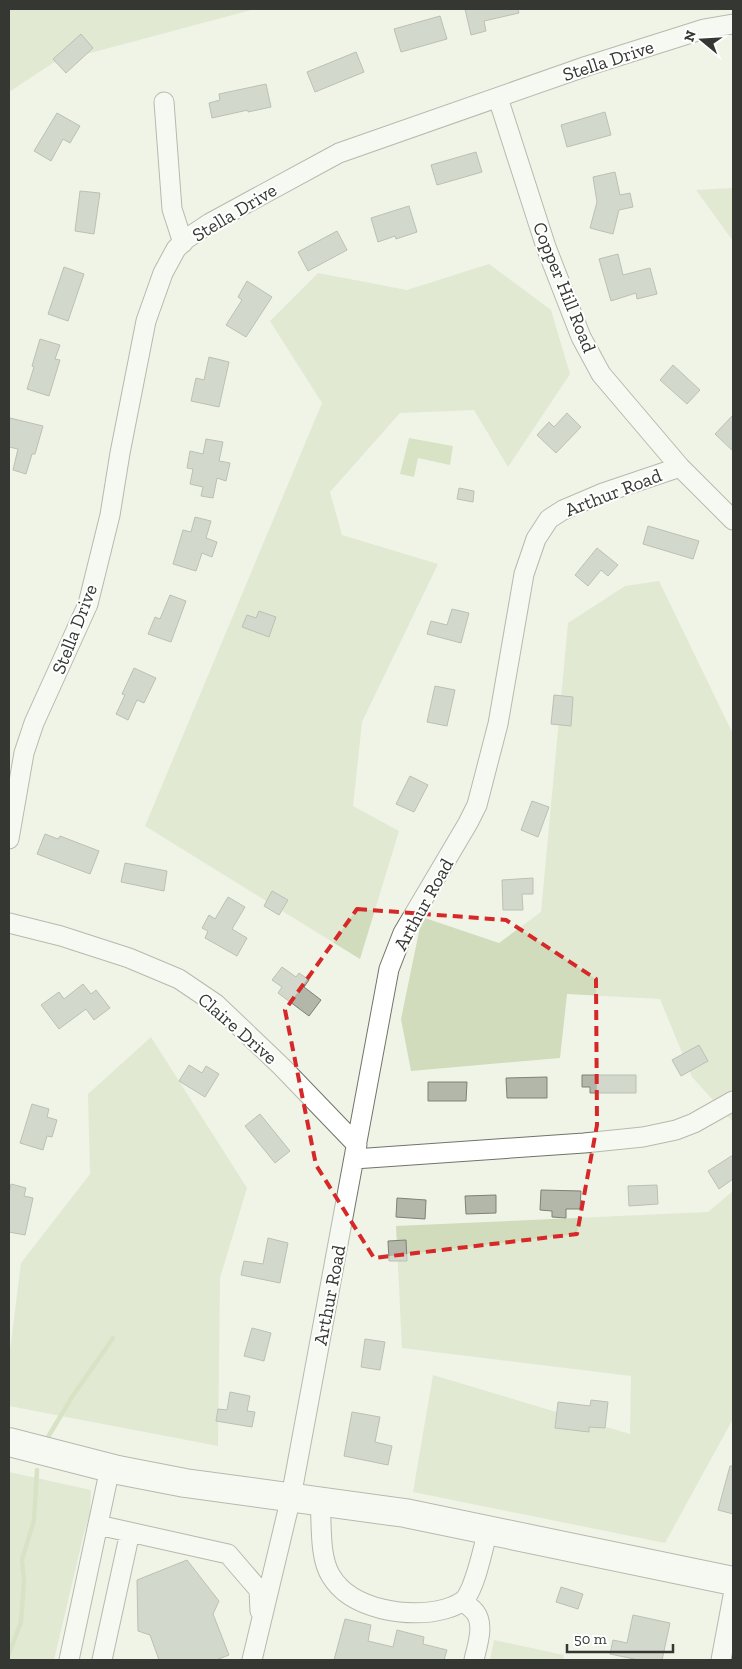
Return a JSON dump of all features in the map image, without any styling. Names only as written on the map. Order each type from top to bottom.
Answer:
[{"type":"highway","points":[[9,1442],[110,1468],[185,1483],[405,1514],[733,1582]]},
{"type":"street","name":"Stella Drive","points":[[9,839],[22,760],[34,723],[88,604],[110,515],[146,321],[163,273],[176,249],[210,223],[340,153],[587,66],[704,29],[733,24]]},
{"type":"street","name":"Copper Hill Road","points":[[498,98],[546,247],[581,337],[602,374],[680,467],[733,520]]},
{"type":"street","points":[[164,102],[172,209],[183,243]]},
{"type":"street","name":"Arthur Road","points":[[252,1660],[291,1497],[389,968],[403,933],[477,805],[498,724],[524,574],[536,539],[549,519],[563,510],[604,493],[680,467]]},
{"type":"street","name":"Claire Drive","points":[[9,923],[61,936],[129,958],[179,979],[216,1004],[282,1067],[356,1152]]},
{"type":"street","points":[[356,1152],[584,1143],[643,1137],[676,1130],[694,1123],[733,1101]]},
{"type":"street","points":[[69,1660],[110,1468]]},
{"type":"street","points":[[320,1501],[324,1562],[331,1578],[349,1596],[387,1612],[414,1614],[437,1611],[452,1607],[463,1601],[470,1592],[488,1530]]},
{"type":"street","points":[[98,1525],[228,1554],[258,1590],[261,1622]]},
{"type":"street","points":[[102,1660],[130,1532]]},
{"type":"street","points":[[720,1660],[733,1596]]},
{"type":"street","points":[[463,1601],[480,1621],[474,1660]]},
{"type":"highlighted area","points":[[357,909],[506,920],[596,979],[597,1125],[577,1234],[374,1258],[316,1165],[285,1010]]},
{"type":"shaded area","points":[[9,9],[255,9],[53,63],[9,92]]},
{"type":"shaded area","points":[[733,188],[733,241],[696,190]]},
{"type":"shaded area","points":[[489,264],[551,310],[570,374],[508,467],[474,410],[400,413],[330,492],[342,535],[438,564],[362,722],[353,806],[399,831],[360,959],[145,826],[322,403],[270,321],[318,273],[407,290]]},
{"type":"shaded area","points":[[409,438],[453,446],[450,465],[418,458],[414,477],[400,474]]},
{"type":"shaded area","points":[[659,581],[733,734],[733,1122],[692,1077],[660,999],[567,994],[560,1058],[411,1071],[401,1019],[422,917],[499,943],[541,912],[568,623],[625,586]]},
{"type":"shaded area","points":[[151,1037],[247,1188],[220,1278],[218,1446],[9,1406],[9,1358],[21,1263],[90,1174],[88,1094]]},
{"type":"shaded area","points":[[733,1191],[733,1419],[665,1543],[413,1492],[433,1375],[630,1434],[631,1376],[402,1348],[396,1226],[708,1212]]},
{"type":"shaded area","points":[[9,1472],[91,1490],[90,1514],[54,1660],[9,1660]]},
{"type":"shaded area","points":[[494,1640],[564,1655],[563,1660],[490,1660]]},
{"type":"building","points":[[465,9],[518,9],[519,13],[484,21],[486,31],[471,35]]},
{"type":"building","points":[[440,16],[447,39],[401,52],[394,29]]},
{"type":"building","points":[[81,34],[93,48],[66,73],[53,59]]},
{"type":"building","points":[[356,52],[364,72],[315,92],[307,72]]},
{"type":"building","points":[[266,84],[271,107],[212,118],[209,103],[220,100],[219,94]]},
{"type":"building","points":[[605,112],[611,135],[567,147],[561,125]]},
{"type":"building","points":[[57,113],[80,126],[70,143],[63,139],[51,161],[34,151]]},
{"type":"building","points":[[476,152],[482,172],[437,185],[431,165]]},
{"type":"building","points":[[615,172],[620,195],[630,193],[633,207],[619,210],[613,234],[590,228],[597,202],[593,177]]},
{"type":"building","points":[[80,191],[100,193],[94,234],[75,231]]},
{"type":"building","points":[[409,206],[417,232],[396,239],[395,236],[378,242],[371,218]]},
{"type":"building","points":[[337,231],[347,250],[308,271],[298,252]]},
{"type":"building","points":[[618,254],[623,275],[650,268],[657,294],[637,299],[636,293],[611,301],[599,259]]},
{"type":"building","points":[[64,267],[84,274],[68,321],[48,314]]},
{"type":"building","points":[[247,281],[272,297],[246,337],[226,325],[242,300],[238,297]]},
{"type":"building","points":[[40,339],[60,345],[55,359],[60,360],[49,396],[27,389]]},
{"type":"building","points":[[209,357],[229,362],[219,407],[191,401],[196,378],[204,380]]},
{"type":"building","points":[[673,365],[700,390],[687,404],[660,380]]},
{"type":"building","points":[[567,413],[581,427],[556,453],[537,435],[549,422],[554,427]]},
{"type":"building","points":[[733,415],[733,451],[715,434]]},
{"type":"building","points":[[10,418],[43,426],[35,454],[32,454],[26,474],[13,470],[18,449],[9,447]]},
{"type":"building","points":[[206,439],[223,442],[219,461],[230,463],[226,481],[217,478],[213,498],[201,496],[203,487],[190,484],[193,469],[187,468],[190,451],[203,454]]},
{"type":"building","points":[[459,488],[474,491],[473,502],[457,499]]},
{"type":"building","points":[[195,517],[211,521],[206,538],[217,542],[212,557],[202,553],[196,571],[173,564],[183,530],[191,532]]},
{"type":"building","points":[[648,526],[699,541],[693,559],[643,544]]},
{"type":"building","points":[[597,548],[618,565],[608,576],[601,570],[588,586],[575,575]]},
{"type":"building","points":[[170,595],[186,601],[171,642],[148,634],[155,617],[160,619]]},
{"type":"building","points":[[452,609],[469,613],[461,643],[427,634],[431,621],[447,625]]},
{"type":"building","points":[[259,611],[276,617],[269,637],[242,627],[247,615],[256,618]]},
{"type":"building","points":[[134,668],[156,678],[144,703],[137,700],[128,720],[116,714],[125,695],[122,694]]},
{"type":"building","points":[[435,686],[455,690],[447,726],[427,722]]},
{"type":"building","points":[[554,695],[573,697],[571,726],[551,724]]},
{"type":"building","points":[[410,776],[428,785],[414,812],[396,804]]},
{"type":"building","points":[[532,801],[549,807],[538,837],[521,830]]},
{"type":"building","points":[[45,834],[58,839],[60,836],[99,851],[90,874],[37,854]]},
{"type":"building","points":[[125,863],[167,871],[164,891],[121,882]]},
{"type":"building","points":[[533,878],[533,894],[522,894],[523,910],[503,910],[502,880]]},
{"type":"building","points":[[272,891],[288,900],[279,915],[264,906]]},
{"type":"building","points":[[228,897],[245,907],[232,929],[247,938],[237,956],[205,938],[208,931],[202,928],[209,915],[215,919]]},
{"type":"building","points":[[282,967],[296,977],[299,973],[309,980],[304,987],[321,1000],[309,1016],[278,993],[282,987],[272,980]]},
{"type":"building","points":[[83,984],[91,994],[96,990],[110,1008],[94,1020],[86,1009],[59,1029],[41,1005],[59,992],[64,999]]},
{"type":"building","points":[[699,1045],[708,1061],[681,1076],[672,1060]]},
{"type":"building","points":[[189,1065],[202,1073],[206,1066],[219,1074],[205,1097],[179,1081]]},
{"type":"building","points":[[582,1075],[636,1075],[636,1093],[590,1093],[590,1087],[582,1087]]},
{"type":"building","points":[[547,1077],[547,1098],[507,1098],[506,1078]]},
{"type":"building","points":[[428,1082],[467,1082],[466,1101],[428,1101]]},
{"type":"building","points":[[32,1104],[49,1109],[47,1117],[57,1120],[52,1137],[47,1136],[43,1150],[20,1143]]},
{"type":"building","points":[[260,1114],[290,1151],[275,1163],[245,1126]]},
{"type":"building","points":[[733,1155],[733,1179],[719,1189],[708,1171]]},
{"type":"building","points":[[11,1184],[26,1188],[24,1196],[33,1198],[25,1235],[9,1232],[9,1193]]},
{"type":"building","points":[[657,1185],[658,1204],[629,1206],[628,1186]]},
{"type":"building","points":[[541,1190],[581,1191],[580,1209],[566,1209],[566,1218],[552,1217],[552,1211],[540,1210]]},
{"type":"building","points":[[496,1195],[496,1213],[466,1214],[465,1196]]},
{"type":"building","points":[[397,1198],[426,1200],[425,1219],[396,1217]]},
{"type":"building","points":[[268,1238],[288,1243],[280,1283],[241,1275],[244,1261],[263,1264]]},
{"type":"building","points":[[406,1240],[407,1261],[389,1261],[388,1241]]},
{"type":"building","points":[[252,1328],[271,1333],[264,1361],[244,1356]]},
{"type":"building","points":[[365,1339],[385,1342],[380,1370],[361,1367]]},
{"type":"building","points":[[230,1392],[250,1396],[247,1411],[255,1412],[252,1427],[216,1421],[218,1409],[227,1410]]},
{"type":"building","points":[[591,1400],[608,1402],[605,1428],[589,1427],[589,1432],[555,1428],[558,1402],[590,1406]]},
{"type":"building","points":[[352,1412],[380,1417],[375,1442],[392,1446],[388,1465],[344,1456]]},
{"type":"building","points":[[730,1466],[733,1466],[733,1514],[718,1510]]},
{"type":"building","points":[[187,1560],[219,1601],[213,1614],[229,1655],[216,1660],[159,1660],[150,1635],[138,1631],[137,1580]]},
{"type":"building","points":[[561,1587],[583,1594],[578,1609],[556,1602]]},
{"type":"building","points":[[633,1615],[670,1623],[662,1660],[639,1660],[610,1654],[613,1640],[627,1643]]},
{"type":"building","points":[[345,1619],[371,1625],[368,1641],[393,1647],[397,1630],[424,1637],[423,1644],[447,1650],[444,1660],[334,1660]]},
{"type":"waterway","points":[[48,1437],[72,1397],[113,1338]]},
{"type":"waterway","points":[[9,1654],[21,1622],[24,1580],[22,1560],[34,1520],[37,1470]]}]
